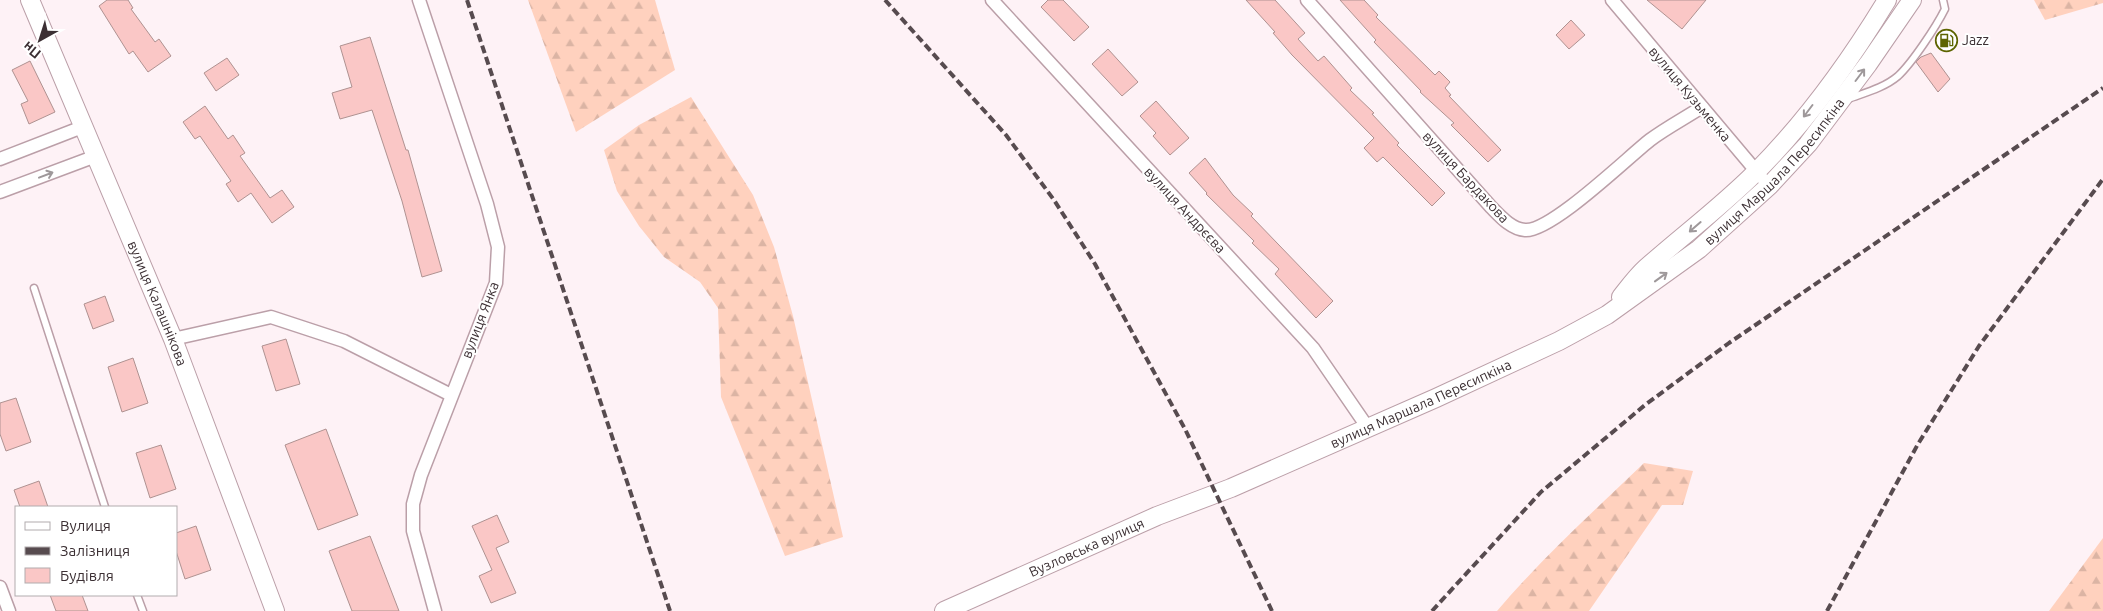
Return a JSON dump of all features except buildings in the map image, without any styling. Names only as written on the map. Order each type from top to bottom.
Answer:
[{"type":"main road","name":"вулиця Калашнікова","points":[[30,0],[174,339],[275,611]]},
{"type":"main road","name":"вулиця Маршала Пересипкіна","points":[[1607,315],[1644,269],[1707,217],[1756,172],[1799,124],[1835,77],[1887,0]]},
{"type":"main road","name":"вулиця Маршала Пересипкіна","points":[[1232,488],[1550,346],[1607,315],[1699,249],[1770,186],[1808,144],[1912,0]]},
{"type":"main road","name":"Вузловська вулиця","points":[[944,611],[1157,516],[1232,488]]},
{"type":"street","name":"вулиця Янка","points":[[419,0],[487,204],[498,247],[496,283],[451,395],[421,475],[413,504],[413,531],[435,611]]},
{"type":"street","name":"вулиця Андрєєва","points":[[992,0],[1313,348],[1368,428]]},
{"type":"street","name":"вулиця Бардакова","points":[[1307,0],[1491,207],[1510,225],[1525,230],[1542,226],[1563,212],[1652,139],[1702,107]]},
{"type":"street","name":"вулиця Кузьменка","points":[[1612,0],[1756,172],[1770,186]]},
{"type":"street","points":[[0,159],[85,126]]},
{"type":"street","points":[[0,192],[96,156]]},
{"type":"street","points":[[174,339],[271,317],[344,341],[451,395]]},
{"type":"street","points":[[0,587],[9,611]]},
{"type":"lane","points":[[1840,102],[1881,86],[1898,76],[1937,26],[1946,10],[1943,0]]},
{"type":"lane","points":[[34,288],[105,506]]},
{"type":"lane","points":[[137,596],[143,611]]},
{"type":"green space","points":[[528,0],[655,0],[675,70],[576,132]]},
{"type":"green space","points":[[2034,0],[2103,0],[2103,3],[2045,20]]},
{"type":"green space","points":[[691,97],[753,195],[774,247],[793,316],[843,537],[785,556],[721,397],[718,308],[700,282],[664,257],[639,226],[617,191],[604,150],[639,125]]},
{"type":"green space","points":[[1644,463],[1693,471],[1683,505],[1662,505],[1589,611],[1497,611],[1550,554]]},
{"type":"green space","points":[[2103,538],[2103,611],[2049,611]]},
{"type":"railway","points":[[467,0],[670,611]]},
{"type":"railway","points":[[885,0],[1006,135],[1054,200],[1095,264],[1185,429],[1272,611]]},
{"type":"railway","points":[[1432,611],[1541,492],[1645,405],[1729,343],[2103,88]]},
{"type":"railway","points":[[1827,611],[1918,444],[1979,346],[2103,179]]},
{"type":"place","name":"Jazz","points":[[1946,40]]}]
